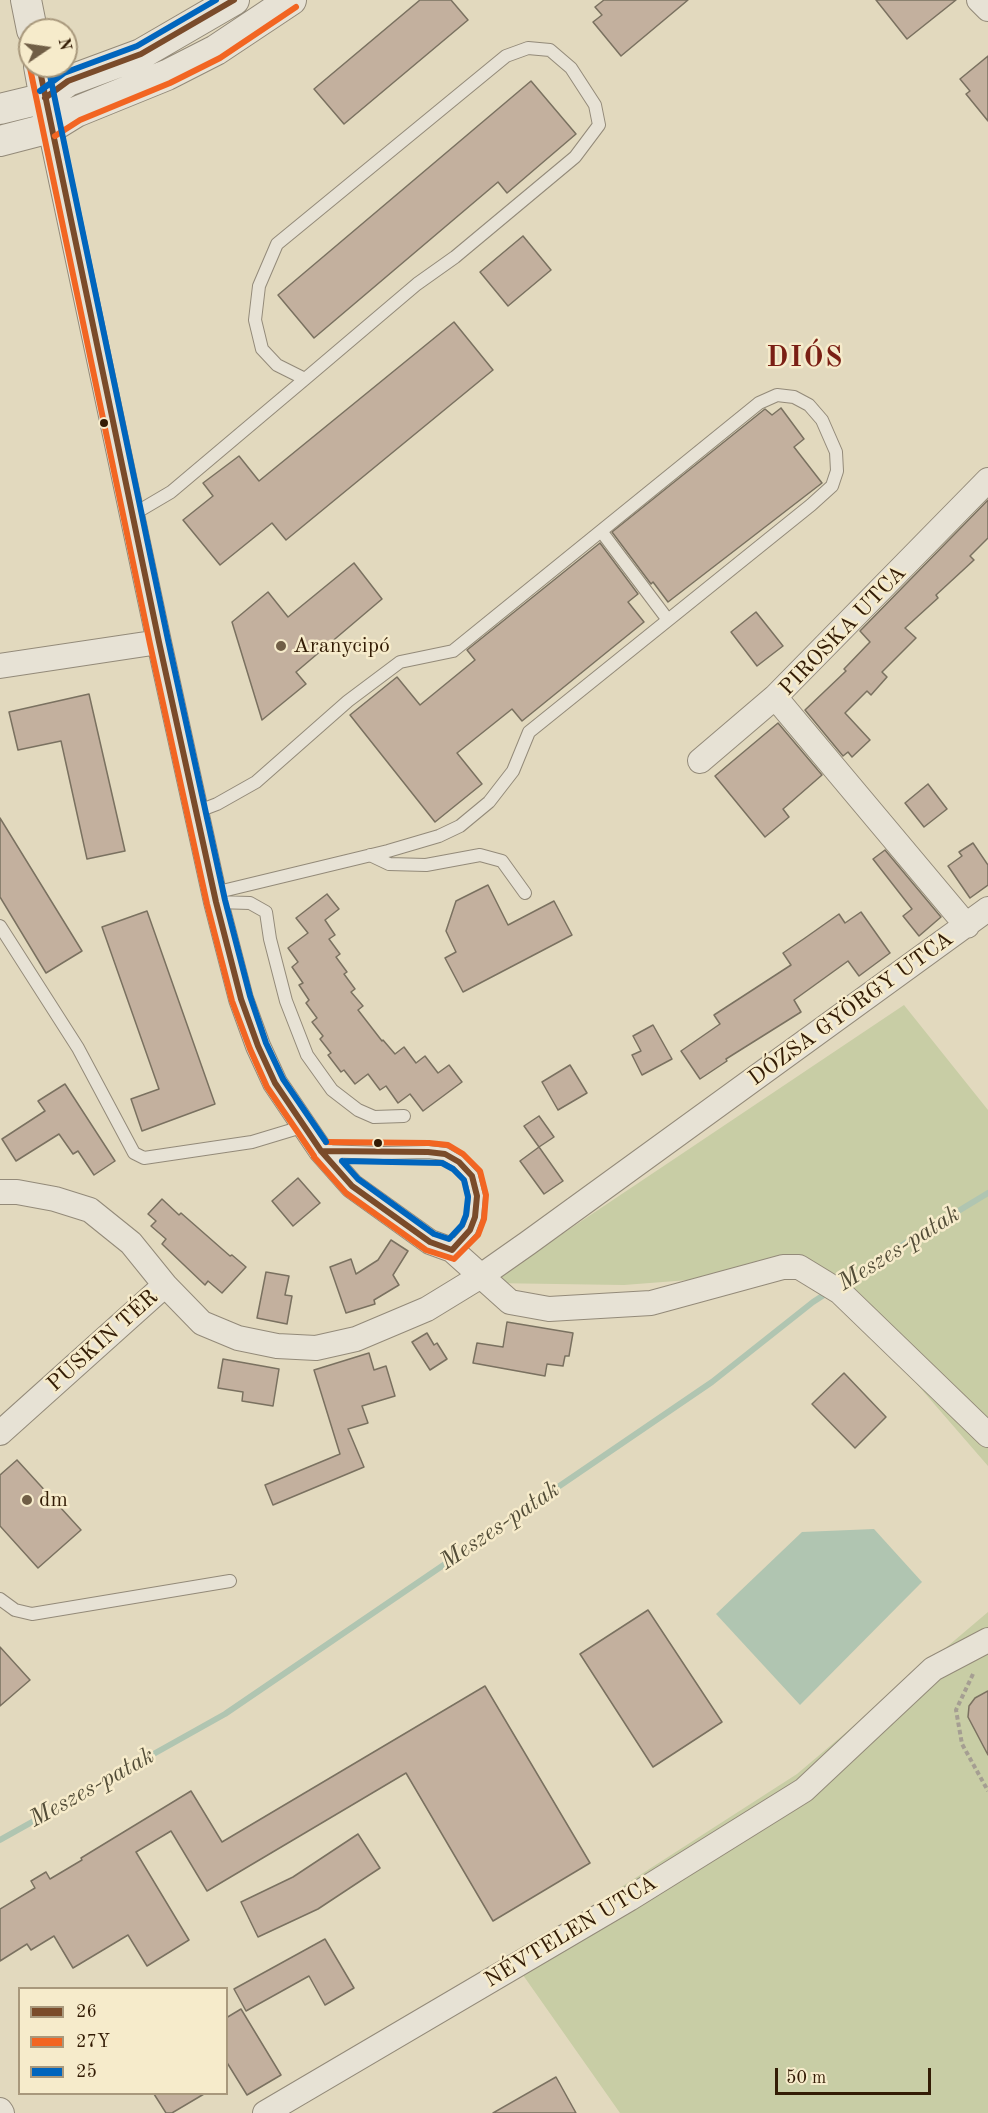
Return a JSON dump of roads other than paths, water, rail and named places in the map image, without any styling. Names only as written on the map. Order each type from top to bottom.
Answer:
[{"type":"street","points":[[26,0],[30,18]]},
{"type":"street","points":[[0,109],[45,98],[68,81],[141,54],[234,0]]},
{"type":"street","points":[[0,141],[50,128],[76,112],[167,75],[216,50],[291,0]]},
{"type":"street","points":[[979,0],[988,9]]},
{"type":"street","points":[[41,78],[159,642],[215,898],[241,999],[258,1046],[275,1083],[321,1151],[352,1186],[430,1242],[452,1250],[510,1302],[549,1309],[651,1303],[783,1267],[799,1267],[832,1287],[988,1435]]},
{"type":"street","name":"PIROSKA UTCA","points":[[967,926],[775,697],[988,480]]},
{"type":"street","points":[[0,666],[159,642]]},
{"type":"street","points":[[700,761],[775,697]]},
{"type":"street","name":"DÓZSA GYÖRGY UTCA","points":[[165,1285],[202,1323],[238,1338],[277,1346],[315,1348],[356,1339],[427,1309],[481,1276],[988,909]]},
{"type":"street","name":"PUSKIN TÉR","points":[[0,1192],[17,1192],[55,1199],[90,1210],[131,1243],[165,1285],[0,1433]]},
{"type":"street","name":"NÉVTELEN UTCA","points":[[265,2113],[629,1899],[804,1790],[933,1669],[986,1641]]},
{"type":"lane","points":[[132,515],[171,492],[305,379],[417,284],[455,257],[575,157],[599,125],[595,105],[571,68],[550,50],[528,48],[506,56],[277,244],[259,286],[255,320],[262,349],[277,365],[305,379]]},
{"type":"lane","points":[[196,812],[217,804],[256,782],[348,701],[400,662],[453,651],[759,403],[777,395],[794,397],[809,405],[822,420],[836,452],[837,471],[832,486],[529,732],[513,771],[489,802],[460,826],[440,836],[215,898]]},
{"type":"lane","points":[[601,531],[668,621]]},
{"type":"lane","points":[[370,855],[388,864],[426,864],[480,855],[502,861],[525,893]]},
{"type":"lane","points":[[215,898],[250,903],[266,912],[270,939],[286,1001],[307,1055],[332,1090],[358,1110],[374,1117],[404,1116]]},
{"type":"lane","points":[[0,926],[78,1048],[134,1153],[144,1158],[252,1142],[305,1126]]},
{"type":"lane","points":[[321,1151],[428,1152],[445,1154],[459,1162],[472,1176],[477,1196],[476,1217],[470,1230],[452,1250]]},
{"type":"lane","points":[[0,1599],[15,1610],[32,1614],[230,1581]]},
{"type":"waterway","name":"Meszes-patak","points":[[841,1284],[988,1193]]},
{"type":"waterway","name":"Meszes-patak","points":[[0,1840],[225,1714],[712,1382],[830,1291]]},
{"type":"place","name":"Aranycipó","points":[[281,646]]},
{"type":"place","name":"dm","points":[[27,1500]]},
{"type":"district","name":"DIÓS","points":[[805,359]]}]
